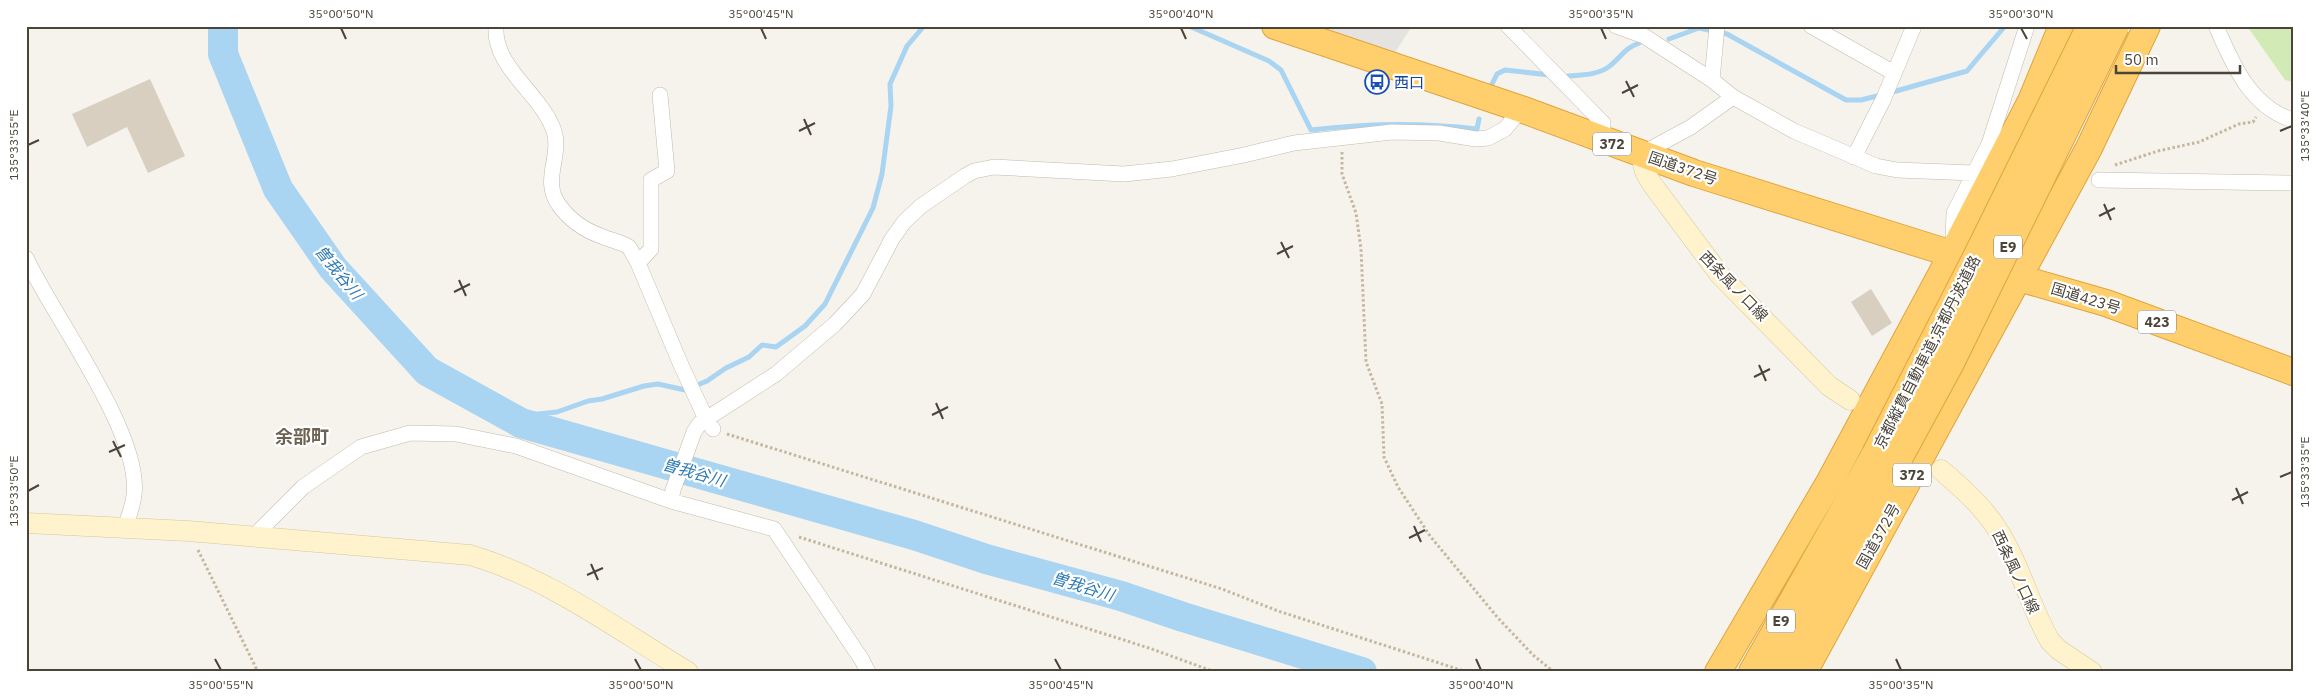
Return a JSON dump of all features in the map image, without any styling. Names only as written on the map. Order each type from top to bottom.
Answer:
[{"type":"highway","name":"国道372号","points":[[1275,26],[1521,108],[1641,154],[1952,254],[2019,278],[1804,672]]},
{"type":"highway","points":[[1718,672],[1830,481],[1952,254],[2031,101],[2062,26]]},
{"type":"highway","name":"京都縦貫自動車道;京都丹波道路","points":[[1780,672],[1821,576],[1885,460],[1977,255],[2090,26]]},
{"type":"highway","name":"京都縦貫自動車道;京都丹波道路","points":[[1885,460],[1951,363],[2116,26]]},
{"type":"highway","points":[[2019,278],[2089,148],[2147,26]]},
{"type":"highway","name":"国道423号","points":[[2019,278],[2106,303],[2293,372]]},
{"type":"highway","name":"京都縦貫自動車道;京都丹波道路","points":[[1752,672],[1821,576]]},
{"type":"street","points":[[496,26],[495,37],[500,52],[538,101],[553,129],[556,147],[551,184],[557,202],[579,225],[600,236],[629,247],[706,418]]},
{"type":"street","points":[[1508,26],[1603,123],[1603,141]]},
{"type":"street","points":[[1616,26],[1644,36],[1712,80],[1733,97],[1794,131],[1876,166],[1898,170],[1974,173]]},
{"type":"street","points":[[1811,26],[1894,73]]},
{"type":"street","points":[[1854,156],[1885,94],[1914,26]]},
{"type":"street","points":[[1952,254],[1954,212],[1989,144],[2027,26]]},
{"type":"street","points":[[2216,26],[2235,70],[2264,104],[2293,120]]},
{"type":"street","points":[[1712,80],[1716,33]]},
{"type":"street","points":[[638,264],[651,249],[651,180],[667,171],[660,95]]},
{"type":"street","points":[[1641,154],[1692,127],[1733,97]]},
{"type":"street","points":[[672,495],[694,432],[706,418],[776,374],[835,324],[863,294],[886,248],[904,222],[938,193],[974,171],[994,168],[1124,174],[1244,156],[1294,143],[1344,137],[1402,132],[1439,133],[1476,139],[1488,138],[1505,129],[1521,108]]},
{"type":"street","name":"西条風ノ口線","points":[[1641,154],[1645,172],[1652,184],[1711,265],[1829,386],[1850,400]]},
{"type":"street","points":[[2099,180],[2293,183]]},
{"type":"street","points":[[26,258],[113,412],[131,464],[134,495],[125,528]]},
{"type":"street","points":[[1878,422],[1915,449]]},
{"type":"street","points":[[254,536],[303,487],[361,447],[410,433],[456,434],[516,446],[774,529],[862,660],[868,672]]},
{"type":"street","name":"西条風ノ口線","points":[[1941,470],[1972,496],[2006,544],[2050,641],[2059,650],[2092,672]]},
{"type":"street","points":[[26,523],[188,531],[470,555],[502,564],[547,587],[688,672]]},
{"type":"path","points":[[2099,180],[2117,162],[2199,142],[2239,124],[2253,122],[2264,104]]},
{"type":"path","points":[[1344,137],[1342,174],[1356,213],[1361,249],[1366,362],[1382,404],[1384,457],[1398,487],[1430,536],[1498,618],[1532,655],[1554,672]]},
{"type":"path","points":[[706,418],[1222,589],[1278,611],[1467,672]]},
{"type":"path","points":[[774,529],[1149,648],[1215,672]]},
{"type":"path","points":[[188,531],[258,672]]},
{"type":"green space","points":[[2247,26],[2293,26],[2293,82],[2285,80]]},
{"type":"shaded area","points":[[1312,26],[1412,26],[1394,54]]},
{"type":"building","points":[[150,79],[185,156],[148,173],[127,127],[87,147],[72,114]]},
{"type":"building","points":[[1871,289],[1892,323],[1872,336],[1851,302]]},
{"type":"waterway","name":"曽我谷川","points":[[223,26],[223,54],[278,189],[333,268],[427,371],[521,423],[914,535],[986,559],[1121,596],[1362,672]]},
{"type":"waterway","points":[[521,423],[538,414],[557,412],[588,401],[602,399],[644,386],[658,384],[685,390],[707,381],[726,368],[749,357],[762,345],[776,347],[805,326],[825,304],[873,208],[882,174],[891,106],[890,84],[907,46],[924,26]]},
{"type":"waterway","points":[[1189,26],[1269,61],[1281,70],[1311,130],[1394,124],[1477,129],[1479,119]]},
{"type":"waterway","points":[[1889,93],[1967,71],[2005,26]]},
{"type":"waterway","points":[[1669,39],[1699,28],[1727,34],[1846,100],[1861,100],[1881,95]]},
{"type":"waterway","points":[[1568,76],[1601,71],[1639,43]]},
{"type":"waterway","points":[[1491,86],[1497,74],[1505,70],[1550,75]]},
{"type":"place","name":"西口","points":[[1377,82]]},
{"type":"district","name":"余部町","points":[[302,436]]}]
